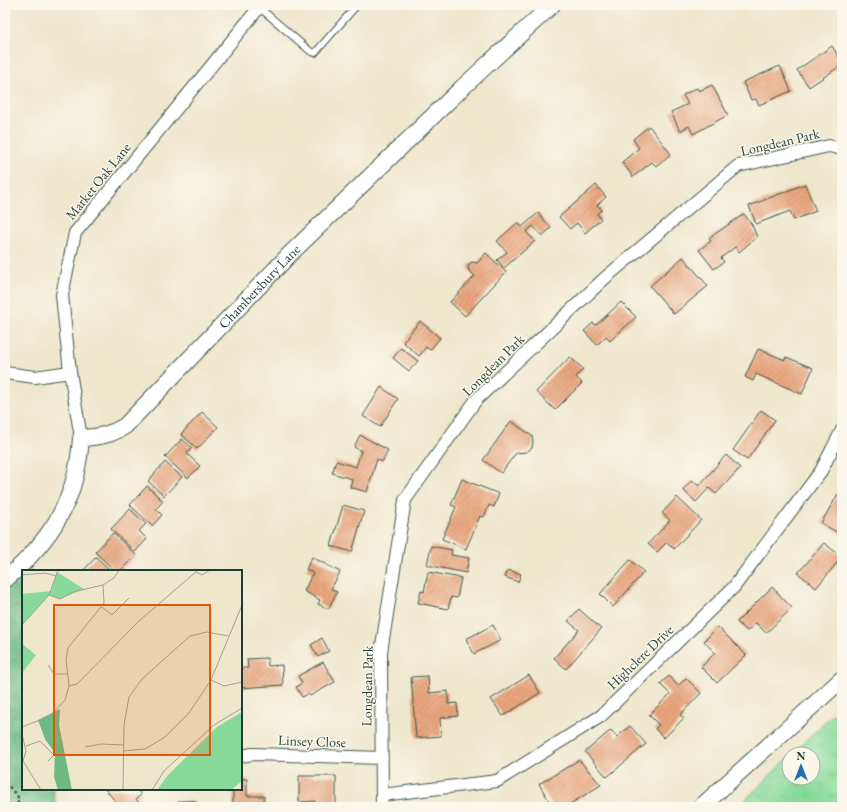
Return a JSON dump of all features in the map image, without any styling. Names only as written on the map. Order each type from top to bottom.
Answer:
[{"type":"street","name":"Chambersbury Lane","points":[[81,438],[101,437],[115,432],[125,426],[290,254],[463,87],[552,5]]},
{"type":"street","name":"Market Oak Lane","points":[[81,438],[70,372],[62,295],[75,233],[260,6]]},
{"type":"street","name":"Longdean Park","points":[[382,801],[381,652],[405,500],[476,400],[605,278],[738,166],[829,146],[842,148]]},
{"type":"street","points":[[5,373],[35,377],[70,372]]},
{"type":"street","name":"Highclere Drive","points":[[382,801],[497,781],[601,716],[734,587],[821,471],[842,430]]},
{"type":"street","points":[[5,580],[40,544],[60,516],[70,496],[77,476],[81,438]]},
{"type":"street","points":[[701,807],[842,679]]},
{"type":"street","name":"Linsey Close","points":[[242,756],[253,754],[382,758]]},
{"type":"lane","points":[[260,6],[310,51],[315,52],[357,5]]},
{"type":"path","points":[[5,782],[18,797],[18,807]]},
{"type":"green space","points":[[30,562],[30,570],[22,570],[22,790],[53,790],[56,807],[6,807],[5,575]]},
{"type":"green space","points":[[842,705],[842,807],[738,807],[781,765],[781,786],[821,786],[821,746],[800,746]]},
{"type":"building","points":[[832,46],[842,62],[842,65],[809,87],[797,70]]},
{"type":"building","points":[[780,66],[791,91],[759,105],[756,99],[751,100],[743,82]]},
{"type":"building","points":[[712,85],[728,115],[693,134],[689,126],[680,131],[671,112],[688,104],[683,95],[697,88],[699,91]]},
{"type":"building","points":[[649,126],[671,154],[656,166],[652,162],[633,177],[622,162],[639,148],[633,139]]},
{"type":"building","points":[[805,184],[816,211],[794,220],[790,211],[756,224],[749,206]]},
{"type":"building","points":[[596,185],[606,197],[597,205],[602,210],[597,214],[601,219],[585,233],[577,223],[570,229],[559,217]]},
{"type":"building","points":[[538,213],[551,228],[542,236],[533,226],[526,232],[535,241],[504,268],[497,260],[507,252],[497,241],[518,222],[522,227]]},
{"type":"building","points":[[744,214],[752,225],[757,237],[739,252],[735,247],[721,258],[724,262],[714,269],[699,250],[711,241],[709,238]]},
{"type":"building","points":[[486,253],[506,272],[465,316],[450,302],[475,276],[469,271],[468,265],[472,262],[477,263]]},
{"type":"building","points":[[683,257],[708,286],[674,314],[650,286]]},
{"type":"building","points":[[621,302],[636,317],[610,341],[606,336],[597,345],[584,331],[593,323],[596,325]]},
{"type":"building","points":[[420,321],[440,338],[430,350],[426,347],[419,356],[403,342]]},
{"type":"building","points":[[401,348],[418,361],[409,371],[393,358]]},
{"type":"building","points":[[758,349],[785,360],[786,357],[813,368],[802,394],[756,374],[753,381],[745,377]]},
{"type":"building","points":[[570,357],[583,369],[576,377],[582,383],[555,410],[536,392]]},
{"type":"building","points":[[381,387],[398,399],[380,427],[363,416]]},
{"type":"building","points":[[761,410],[775,420],[747,460],[733,450]]},
{"type":"building","points":[[202,412],[218,427],[197,449],[181,434]]},
{"type":"building","points":[[511,421],[532,436],[533,443],[532,448],[526,452],[516,453],[501,473],[483,460]]},
{"type":"building","points":[[360,435],[388,450],[382,462],[377,459],[367,492],[350,487],[352,479],[332,473],[336,461],[356,467],[361,451],[354,447]]},
{"type":"building","points":[[182,439],[192,448],[187,454],[200,466],[188,478],[165,457]]},
{"type":"building","points":[[726,455],[740,468],[716,494],[709,488],[696,502],[683,490],[692,480],[699,486]]},
{"type":"building","points":[[165,462],[182,477],[164,496],[148,481]]},
{"type":"building","points":[[462,479],[499,494],[494,507],[489,505],[484,517],[480,516],[466,549],[442,539],[456,507],[451,505]]},
{"type":"building","points":[[147,486],[163,501],[156,509],[162,515],[152,526],[130,505]]},
{"type":"building","points":[[838,494],[842,496],[842,535],[821,523]]},
{"type":"building","points":[[677,497],[701,520],[674,549],[667,542],[657,552],[648,544],[670,520],[662,513]]},
{"type":"building","points":[[343,505],[364,511],[352,552],[331,546]]},
{"type":"building","points":[[130,509],[146,524],[139,531],[147,539],[135,552],[111,529]]},
{"type":"building","points":[[113,533],[136,555],[121,570],[114,570],[95,552]]},
{"type":"building","points":[[824,543],[842,557],[816,588],[798,573]]},
{"type":"building","points":[[431,546],[452,550],[451,555],[469,558],[466,573],[427,565]]},
{"type":"building","points":[[96,557],[110,570],[84,570]]},
{"type":"building","points":[[312,557],[340,572],[331,589],[337,592],[328,609],[318,604],[320,600],[304,591],[313,573],[306,569]]},
{"type":"building","points":[[630,560],[644,572],[613,607],[600,594]]},
{"type":"building","points":[[508,570],[521,574],[518,582],[505,577]]},
{"type":"building","points":[[428,572],[461,578],[457,598],[451,597],[448,609],[418,603],[421,591],[424,592]]},
{"type":"building","points":[[772,587],[792,608],[766,633],[756,623],[747,631],[737,622]]},
{"type":"building","points":[[579,609],[601,629],[566,669],[554,658],[579,630],[568,621]]},
{"type":"building","points":[[493,625],[501,640],[474,654],[466,639]]},
{"type":"building","points":[[718,627],[746,655],[717,683],[701,667],[715,653],[704,641]]},
{"type":"building","points":[[322,638],[329,651],[318,657],[311,645]]},
{"type":"building","points":[[267,658],[268,666],[282,665],[283,685],[242,688],[242,668],[248,668],[247,659]]},
{"type":"building","points":[[323,662],[335,682],[310,696],[308,694],[302,697],[296,687],[302,683],[298,676]]},
{"type":"building","points":[[529,675],[540,693],[503,716],[491,699]]},
{"type":"building","points":[[428,676],[429,693],[448,691],[448,704],[457,703],[458,716],[440,718],[441,736],[416,738],[411,677]]},
{"type":"building","points":[[669,676],[678,686],[686,678],[701,693],[680,715],[684,718],[664,738],[655,729],[659,725],[649,715],[670,694],[660,684]]},
{"type":"building","points":[[630,726],[646,744],[607,777],[585,752],[611,730],[617,737]]},
{"type":"building","points":[[579,760],[601,785],[565,807],[553,807],[539,784]]},
{"type":"building","points":[[299,776],[336,776],[336,807],[315,807],[315,801],[299,802]]},
{"type":"building","points":[[242,779],[247,779],[247,796],[264,796],[264,807],[233,807],[233,790],[242,790]]},
{"type":"building","points":[[106,790],[138,790],[141,795],[136,799],[142,807],[120,807]]},
{"type":"building","points":[[179,801],[195,801],[195,807],[179,807]]}]
